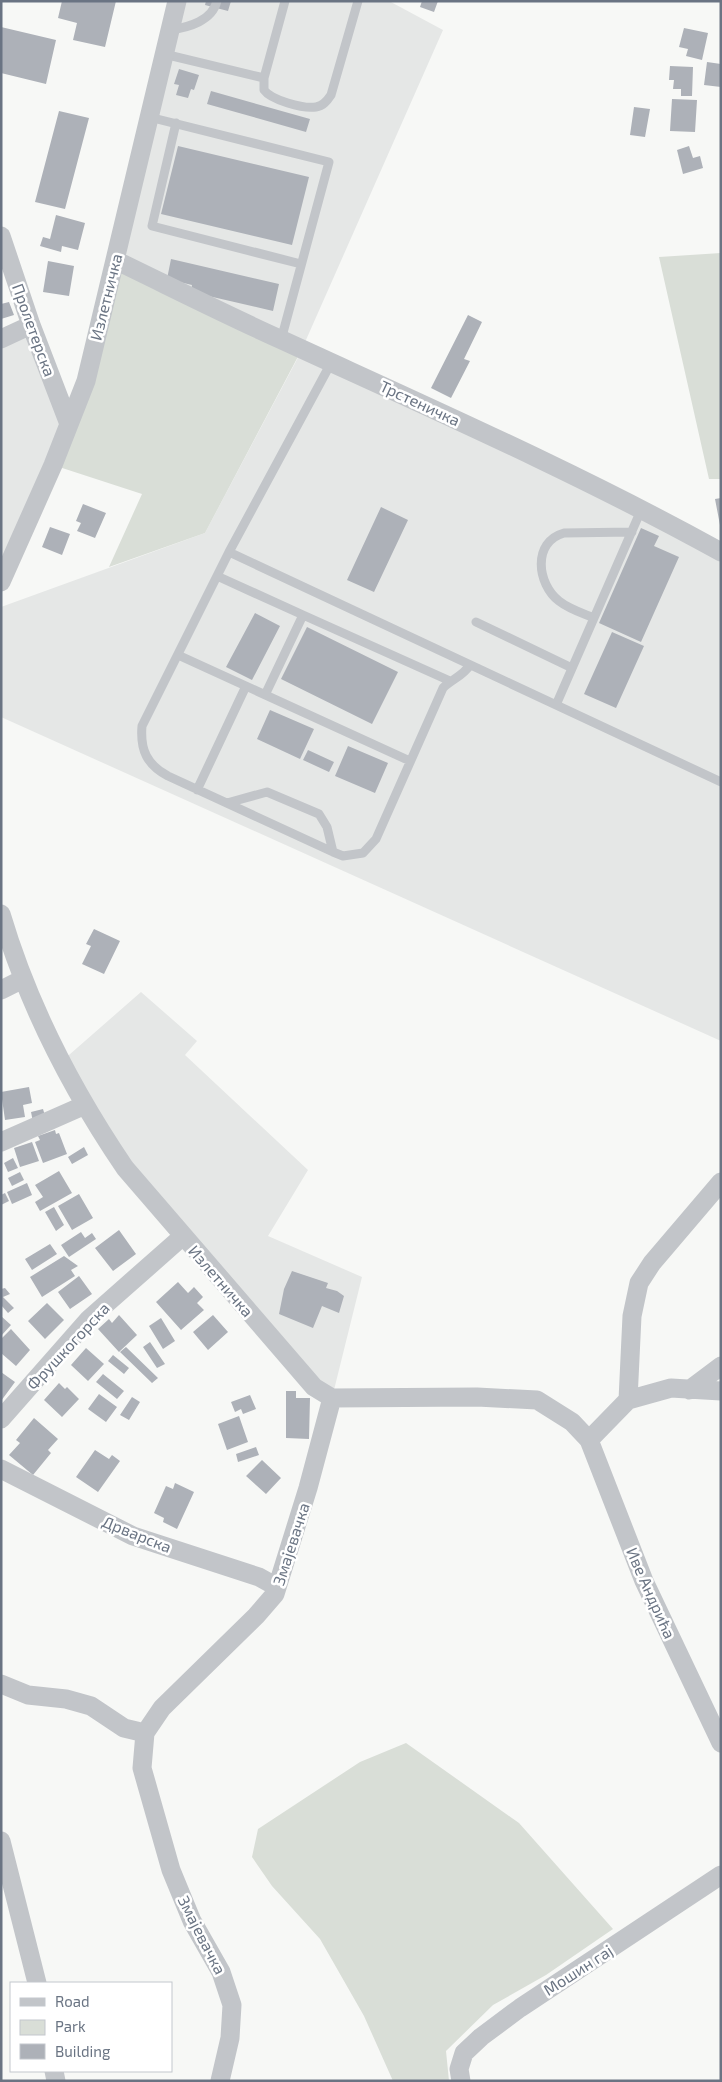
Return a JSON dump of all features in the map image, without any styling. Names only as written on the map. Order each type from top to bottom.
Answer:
[{"type":"street","name":"Излетничка","points":[[1,582],[86,381],[177,1]]},
{"type":"street","name":"Пролетерска","points":[[1,236],[31,325],[69,424]]},
{"type":"street","name":"Трстеничка","points":[[115,260],[281,340],[448,415],[642,508],[721,552]]},
{"type":"street","points":[[1,339],[31,325]]},
{"type":"street","name":"Излетничка","points":[[1,914],[23,979],[61,1062],[85,1105],[125,1168],[300,1373],[314,1387],[332,1398]]},
{"type":"street","points":[[1,990],[23,979]]},
{"type":"street","points":[[1,1142],[85,1105]]},
{"type":"street","points":[[628,1400],[632,1316],[639,1283],[652,1263],[714,1200],[721,1182]]},
{"type":"street","name":"Фрушкогорска","points":[[1,1419],[89,1318],[183,1236]]},
{"type":"street","points":[[689,1390],[721,1366]]},
{"type":"street","points":[[332,1398],[477,1397],[537,1400],[572,1422],[589,1440],[628,1400],[671,1388],[721,1391]]},
{"type":"street","name":"Змајевачка","points":[[220,2081],[230,2038],[232,2005],[221,1972],[192,1922],[171,1870],[142,1768],[145,1733],[162,1708],[256,1616],[278,1588],[308,1488],[332,1398]]},
{"type":"street","name":"Иве Андрића","points":[[589,1440],[644,1582],[721,1742]]},
{"type":"street","name":"Дрварска","points":[[1,1469],[133,1536],[259,1577],[278,1588]]},
{"type":"street","points":[[1,1684],[28,1695],[66,1699],[91,1706],[124,1728],[145,1733]]},
{"type":"street","points":[[1,1841],[37,1982]]},
{"type":"street","name":"Мошин гај","points":[[461,2081],[459,2068],[464,2053],[481,2037],[520,2008],[721,1875]]},
{"type":"lane","points":[[171,30],[196,24],[214,11],[217,1]]},
{"type":"lane","points":[[285,1],[264,78],[264,90],[274,98],[315,107],[327,101],[331,95],[358,1]]},
{"type":"lane","points":[[164,54],[264,78]]},
{"type":"lane","points":[[149,117],[329,162],[281,340]]},
{"type":"lane","points":[[176,123],[152,226],[301,264]]},
{"type":"lane","points":[[331,363],[229,552],[142,726],[141,739],[149,763],[158,770],[198,790],[332,852],[343,856],[353,856],[370,848],[443,688],[450,681],[462,675],[470,665]]},
{"type":"lane","points":[[556,705],[642,508]]},
{"type":"lane","points":[[594,618],[569,607],[552,593],[545,583],[542,570],[543,549],[547,542],[555,535],[564,533],[632,532]]},
{"type":"lane","points":[[229,552],[721,782]]},
{"type":"lane","points":[[217,576],[450,681]]},
{"type":"lane","points":[[265,695],[303,615]]},
{"type":"lane","points":[[476,622],[572,668]]},
{"type":"lane","points":[[178,655],[410,762]]},
{"type":"lane","points":[[198,790],[246,686]]},
{"type":"lane","points":[[227,803],[267,792],[318,814],[324,819],[332,852]]},
{"type":"shaded area","points":[[176,1],[389,1],[443,30],[302,349],[721,552],[721,1041],[1,717],[1,607],[205,533],[302,350],[115,260]]},
{"type":"shaded area","points":[[31,325],[69,424],[1,582],[1,339]]},
{"type":"shaded area","points":[[141,992],[197,1041],[185,1055],[308,1170],[268,1236],[362,1277],[332,1398],[183,1236],[61,1062]]},
{"type":"green space","points":[[721,253],[721,479],[709,479],[659,257]]},
{"type":"green space","points":[[115,260],[302,349],[205,533],[109,567],[142,494],[53,465]]},
{"type":"green space","points":[[406,1743],[519,1823],[613,1929],[546,1975],[493,2005],[446,2051],[449,2081],[393,2081],[364,2016],[320,1939],[272,1886],[252,1857],[258,1829],[360,1762]]},
{"type":"building","points":[[62,1],[116,1],[105,47],[73,40],[77,23],[58,18]]},
{"type":"building","points":[[206,1],[231,1],[228,11],[205,5]]},
{"type":"building","points":[[422,1],[438,1],[434,12],[420,7]]},
{"type":"building","points":[[1,27],[56,40],[46,84],[1,73]]},
{"type":"building","points":[[684,28],[708,33],[702,60],[686,56],[688,49],[679,47]]},
{"type":"building","points":[[707,62],[721,64],[721,87],[704,85]]},
{"type":"building","points":[[670,66],[693,67],[692,96],[681,96],[681,89],[673,89],[674,80],[669,80]]},
{"type":"building","points":[[179,69],[199,75],[194,90],[191,89],[188,98],[176,95],[179,85],[174,84]]},
{"type":"building","points":[[211,91],[310,119],[306,132],[207,104]]},
{"type":"building","points":[[672,99],[697,100],[695,132],[670,131]]},
{"type":"building","points":[[634,107],[650,109],[645,137],[630,135]]},
{"type":"building","points":[[59,111],[89,118],[65,209],[35,202]]},
{"type":"building","points":[[178,146],[309,177],[292,245],[161,214]]},
{"type":"building","points":[[689,146],[693,158],[700,156],[703,168],[683,174],[677,150]]},
{"type":"building","points":[[56,215],[85,223],[78,250],[62,246],[61,252],[40,246],[43,237],[50,239]]},
{"type":"building","points":[[171,259],[279,284],[273,311],[191,292],[192,285],[167,279]]},
{"type":"building","points":[[48,261],[74,266],[69,296],[43,292]]},
{"type":"building","points":[[9,302],[14,315],[1,319],[1,304]]},
{"type":"building","points":[[468,315],[482,322],[464,359],[470,361],[451,398],[431,388]]},
{"type":"building","points":[[721,498],[721,525],[720,525],[715,499]]},
{"type":"building","points":[[83,504],[106,513],[95,538],[77,531],[81,523],[76,521]]},
{"type":"building","points":[[381,507],[408,520],[374,592],[347,580]]},
{"type":"building","points":[[50,527],[70,534],[62,555],[42,547]]},
{"type":"building","points":[[641,528],[659,536],[654,546],[679,557],[641,642],[599,623]]},
{"type":"building","points":[[255,613],[280,626],[252,680],[226,667]]},
{"type":"building","points":[[307,627],[398,672],[372,724],[281,679]]},
{"type":"building","points":[[612,632],[644,646],[616,708],[584,694]]},
{"type":"building","points":[[270,710],[314,729],[300,759],[257,739]]},
{"type":"building","points":[[348,746],[388,763],[375,793],[335,776]]},
{"type":"building","points":[[308,750],[334,762],[329,772],[303,760]]},
{"type":"building","points":[[94,929],[120,941],[104,974],[82,964],[91,946],[86,944]]},
{"type":"building","points":[[29,1087],[32,1103],[23,1105],[25,1117],[5,1120],[1,1092]]},
{"type":"building","points":[[43,1109],[46,1119],[33,1122],[31,1112]]},
{"type":"building","points":[[55,1130],[56,1134],[59,1133],[67,1154],[43,1163],[35,1142],[40,1140],[38,1136]]},
{"type":"building","points":[[32,1142],[39,1161],[20,1167],[14,1148]]},
{"type":"building","points":[[84,1147],[88,1155],[72,1164],[68,1157]]},
{"type":"building","points":[[13,1158],[18,1168],[8,1172],[4,1163]]},
{"type":"building","points":[[59,1171],[72,1193],[40,1211],[35,1202],[43,1197],[35,1185]]},
{"type":"building","points":[[20,1172],[24,1180],[12,1186],[8,1178]]},
{"type":"building","points":[[27,1183],[32,1195],[12,1204],[7,1192]]},
{"type":"building","points":[[5,1193],[9,1201],[1,1205],[1,1195]]},
{"type":"building","points":[[79,1194],[93,1218],[72,1230],[58,1206]]},
{"type":"building","points":[[54,1207],[64,1225],[56,1231],[45,1212]]},
{"type":"building","points":[[119,1230],[136,1254],[113,1271],[95,1248]]},
{"type":"building","points":[[81,1232],[85,1238],[92,1233],[96,1239],[69,1257],[61,1245]]},
{"type":"building","points":[[50,1244],[57,1254],[32,1270],[25,1259]]},
{"type":"building","points":[[64,1256],[78,1266],[71,1270],[75,1276],[42,1297],[30,1277]]},
{"type":"building","points":[[292,1271],[328,1283],[326,1288],[337,1291],[344,1296],[339,1313],[322,1306],[313,1328],[279,1314],[284,1289]]},
{"type":"building","points":[[79,1276],[92,1294],[70,1309],[58,1292]]},
{"type":"building","points":[[178,1282],[188,1293],[194,1287],[203,1297],[197,1303],[204,1310],[181,1330],[156,1302]]},
{"type":"building","points":[[5,1288],[10,1294],[3,1297],[14,1308],[8,1313],[1,1305],[1,1289]]},
{"type":"building","points":[[47,1303],[64,1320],[45,1339],[28,1321]]},
{"type":"building","points":[[119,1315],[137,1335],[119,1352],[98,1329],[109,1319],[112,1323]]},
{"type":"building","points":[[213,1315],[228,1332],[208,1350],[193,1332]]},
{"type":"building","points":[[1,1316],[11,1325],[1,1336]]},
{"type":"building","points":[[161,1318],[175,1341],[163,1349],[149,1326]]},
{"type":"building","points":[[11,1329],[30,1350],[16,1366],[1,1353],[1,1339]]},
{"type":"building","points":[[150,1342],[165,1364],[157,1368],[143,1347]]},
{"type":"building","points":[[126,1347],[158,1378],[152,1383],[120,1352]]},
{"type":"building","points":[[86,1348],[104,1364],[88,1381],[71,1365]]},
{"type":"building","points":[[113,1355],[129,1368],[124,1374],[108,1361]]},
{"type":"building","points":[[1,1372],[15,1382],[1,1401]]},
{"type":"building","points":[[103,1374],[124,1391],[117,1399],[96,1382]]},
{"type":"building","points":[[59,1383],[65,1389],[67,1387],[79,1399],[62,1417],[44,1400]]},
{"type":"building","points":[[286,1391],[296,1391],[296,1398],[310,1398],[309,1439],[286,1438]]},
{"type":"building","points":[[99,1394],[117,1407],[106,1422],[88,1409]]},
{"type":"building","points":[[250,1395],[256,1409],[243,1414],[241,1409],[235,1412],[231,1402]]},
{"type":"building","points":[[132,1397],[140,1402],[129,1420],[120,1415]]},
{"type":"building","points":[[239,1416],[248,1442],[227,1450],[218,1424]]},
{"type":"building","points":[[34,1418],[58,1439],[48,1450],[51,1453],[33,1475],[9,1455],[20,1443],[16,1440]]},
{"type":"building","points":[[256,1447],[259,1455],[238,1462],[236,1454]]},
{"type":"building","points":[[95,1450],[109,1459],[112,1455],[120,1461],[98,1492],[76,1477]]},
{"type":"building","points":[[262,1460],[281,1478],[266,1494],[246,1476]]},
{"type":"building","points":[[175,1483],[194,1492],[177,1529],[163,1522],[164,1518],[154,1513],[166,1486],[173,1489]]}]
